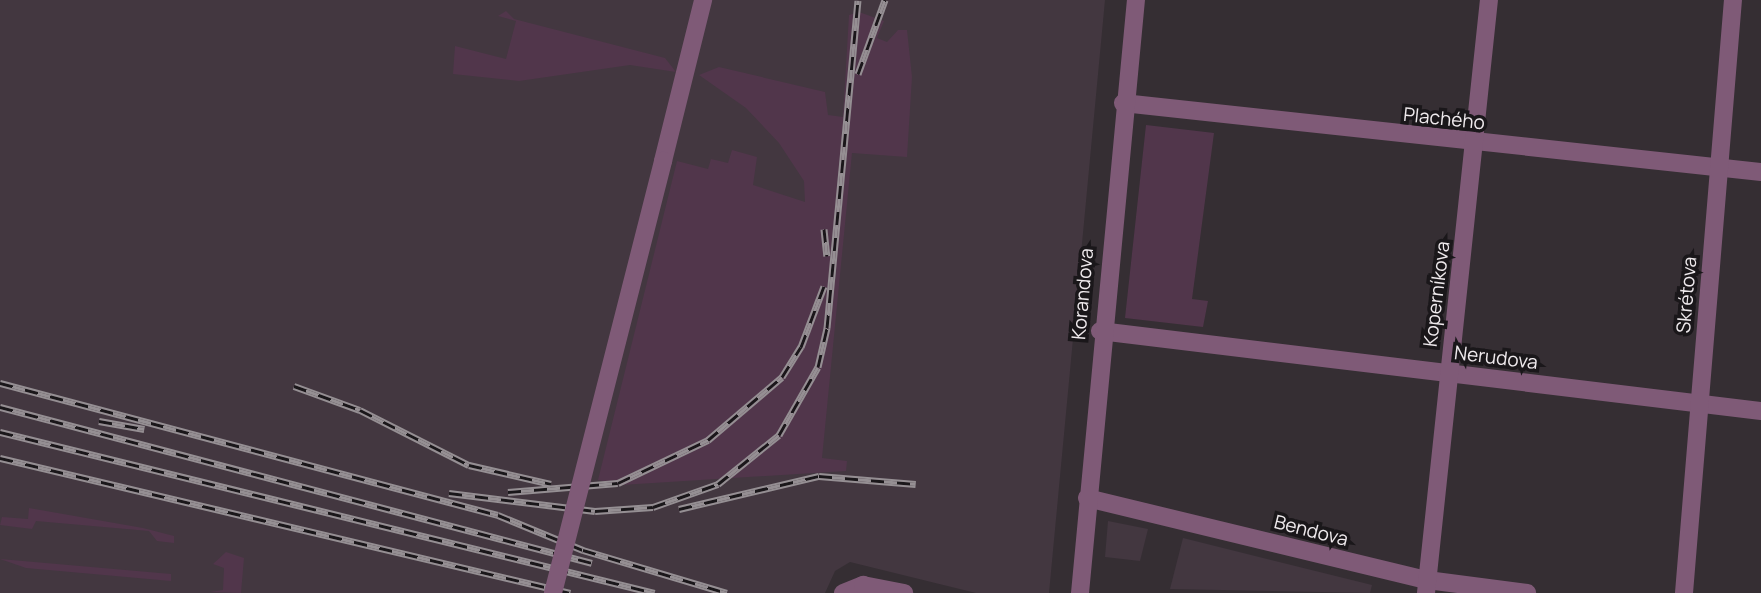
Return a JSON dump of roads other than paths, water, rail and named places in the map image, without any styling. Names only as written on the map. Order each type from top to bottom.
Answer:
[{"type":"street","points":[[553,593],[703,0]]},
{"type":"street","name":"Korandova","points":[[1080,593],[1100,331],[1136,0]]},
{"type":"street","name":"Koperníkova","points":[[1426,587],[1489,0]]},
{"type":"street","name":"Skrétova","points":[[1684,593],[1733,0]]},
{"type":"street","name":"Plachého","points":[[1123,103],[1475,144],[1761,172]]},
{"type":"street","name":"Nerudova","points":[[1100,331],[1761,411]]},
{"type":"street","name":"Bendova","points":[[1087,498],[1426,587],[1527,593]]},
{"type":"street","points":[[843,593],[863,585],[904,593]]},
{"type":"railway","points":[[449,493],[595,511],[653,507],[718,484],[779,435],[818,367],[827,328],[858,0]]},
{"type":"railway","points":[[858,74],[885,0]]},
{"type":"railway","points":[[824,229],[827,256]]},
{"type":"railway","points":[[508,492],[618,483],[708,440],[782,377],[801,347],[824,286]]},
{"type":"railway","points":[[0,383],[498,515],[583,550],[727,593]]},
{"type":"railway","points":[[294,386],[360,410],[469,465],[551,484]]},
{"type":"railway","points":[[0,407],[592,563]]},
{"type":"railway","points":[[99,421],[144,429]]},
{"type":"railway","points":[[0,432],[655,593]]},
{"type":"railway","points":[[0,458],[570,593]]},
{"type":"railway","points":[[679,509],[819,476],[916,484]]}]
